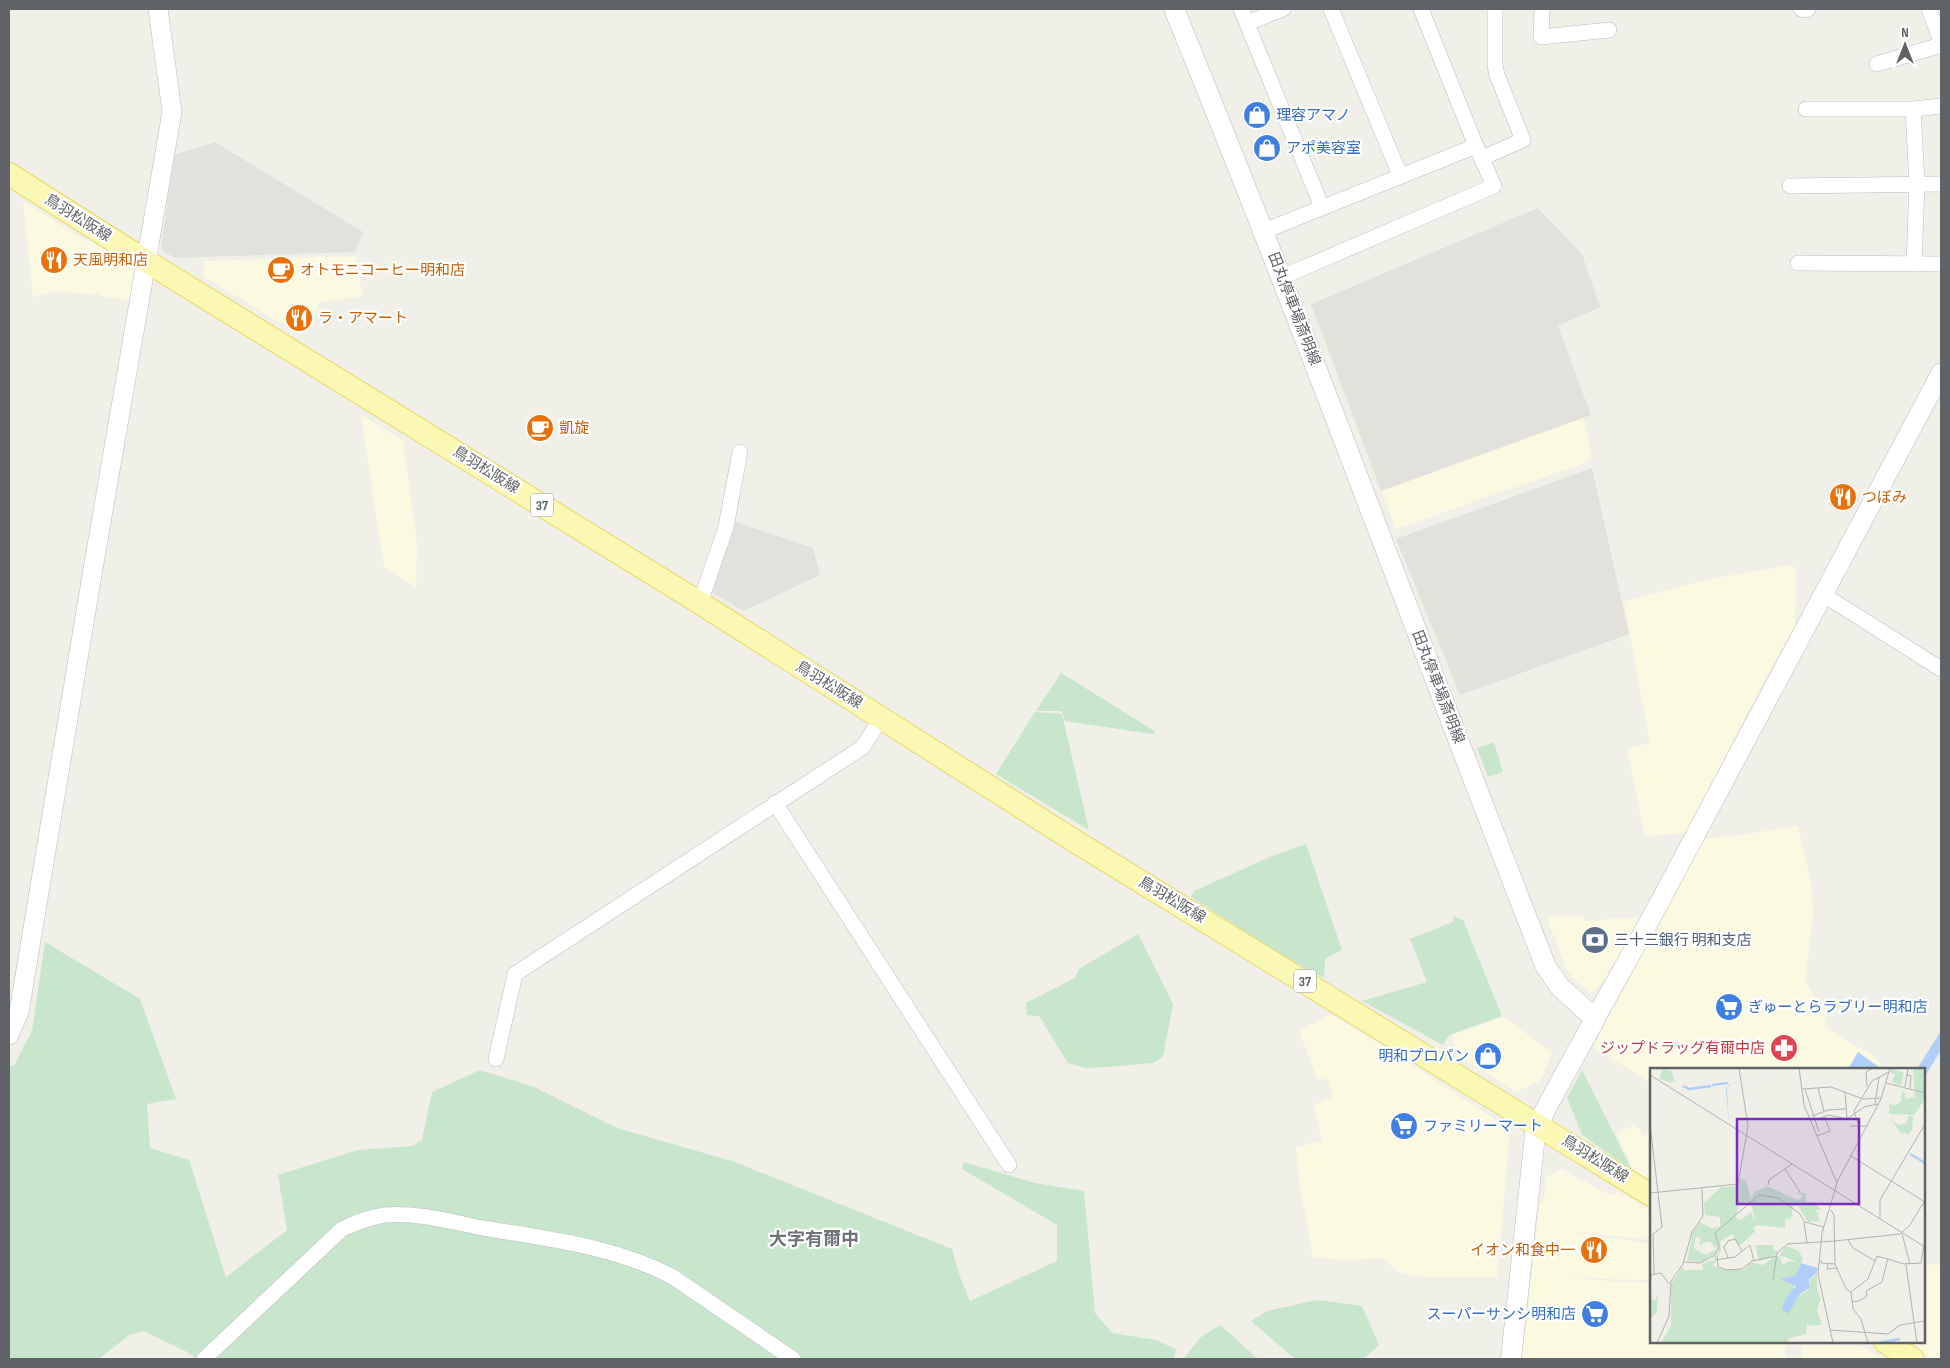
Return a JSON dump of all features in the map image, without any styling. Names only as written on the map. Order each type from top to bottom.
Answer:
[{"type":"main road","name":"田丸停車場斎明線","points":[[1174,9],[1282,277],[1334,418],[1546,967],[1560,987],[1595,1018]]},
{"type":"main road","name":"鳥羽松阪線","points":[[9,174],[146,261],[700,603],[1072,840],[1650,1194]]},
{"type":"main road","points":[[1511,1359],[1533,1145],[1538,1124],[1595,1018]]},
{"type":"main road","points":[[1887,1343],[1913,1359]]},
{"type":"street","points":[[9,1035],[19,1012],[172,112],[158,9]]},
{"type":"street","points":[[1241,9],[1322,207]]},
{"type":"street","points":[[1247,23],[1283,9]]},
{"type":"street","points":[[1331,9],[1400,176]]},
{"type":"street","points":[[1282,277],[1494,186],[1421,9]]},
{"type":"street","points":[[1264,231],[1400,176],[1523,140],[1497,75],[1495,65],[1495,9]]},
{"type":"street","points":[[1542,9],[1541,37],[1609,30]]},
{"type":"street","points":[[1801,9],[1808,9]]},
{"type":"street","points":[[1877,64],[1941,43],[1930,9]]},
{"type":"street","points":[[1806,109],[1913,109],[1941,106]]},
{"type":"street","points":[[1913,109],[1916,184],[1914,264]]},
{"type":"street","points":[[1790,186],[1941,184]]},
{"type":"street","points":[[1798,263],[1941,264]]},
{"type":"street","points":[[1595,1018],[1824,595],[1941,373]]},
{"type":"street","points":[[700,603],[726,527],[740,452]]},
{"type":"street","points":[[1824,595],[1941,669]]},
{"type":"street","points":[[496,1059],[515,974],[863,747],[881,718]]},
{"type":"street","points":[[775,803],[1009,1165]]},
{"type":"street","points":[[204,1359],[342,1229],[361,1220],[386,1215],[414,1216],[446,1221],[628,1256],[673,1276],[793,1359]]},
{"type":"shaded area","points":[[215,142],[363,232],[355,252],[174,258],[161,249],[174,155]]},
{"type":"shaded area","points":[[23,201],[136,270],[131,300],[101,296],[99,294],[51,292],[33,297]]},
{"type":"shaded area","points":[[1538,208],[1582,254],[1600,307],[1558,326],[1591,415],[1381,491],[1311,304]]},
{"type":"shaded area","points":[[355,256],[363,296],[319,302],[315,314],[301,335],[204,277],[203,261]]},
{"type":"shaded area","points":[[361,415],[403,441],[417,544],[416,587],[384,567]]},
{"type":"shaded area","points":[[1584,417],[1591,457],[1582,464],[1396,529],[1381,491]]},
{"type":"shaded area","points":[[1592,468],[1629,634],[1460,695],[1396,539]]},
{"type":"shaded area","points":[[733,521],[813,548],[820,575],[744,611],[710,591]]},
{"type":"shaded area","points":[[1791,565],[1796,568],[1795,627],[1768,673],[1686,833],[1645,836],[1627,749],[1650,743],[1624,602],[1709,579]]},
{"type":"shaded area","points":[[1798,826],[1812,888],[1813,916],[1805,981],[1826,1015],[1825,1028],[1875,1057],[1884,1068],[1650,1068],[1650,1082],[1593,1047],[1703,839]]},
{"type":"shaded area","points":[[1546,916],[1583,917],[1583,921],[1642,917],[1618,963],[1614,963],[1607,974],[1607,978],[1592,993],[1578,983],[1567,970]]},
{"type":"shaded area","points":[[1330,1014],[1510,1129],[1497,1277],[1422,1277],[1401,1273],[1381,1258],[1343,1260],[1313,1257],[1299,1181],[1296,1148],[1322,1140],[1314,1105],[1333,1097],[1328,1080],[1317,1078],[1299,1031]]},
{"type":"shaded area","points":[[1504,1017],[1552,1053],[1540,1081],[1516,1092],[1456,1054],[1452,1035]]},
{"type":"shaded area","points":[[1635,1124],[1644,1136],[1650,1131],[1650,1180],[1634,1171],[1617,1134]]},
{"type":"shaded area","points":[[1562,1169],[1611,1196],[1618,1191],[1650,1210],[1650,1240],[1557,1230],[1646,1243],[1650,1246],[1650,1280],[1558,1278],[1650,1283],[1650,1343],[1786,1343],[1786,1359],[1522,1359],[1540,1202],[1544,1202],[1546,1178]]},
{"type":"shaded area","points":[[1925,1264],[1941,1265],[1941,1359],[1932,1359],[1905,1343],[1925,1343]]},
{"type":"shaded area","points":[[1802,1345],[1862,1346],[1883,1359],[1803,1359]]},
{"type":"green space","points":[[1061,673],[1156,732],[1152,734],[1065,721],[1062,711],[1036,711]]},
{"type":"green space","points":[[1035,712],[1062,714],[1089,830],[996,774]]},
{"type":"green space","points":[[1494,742],[1503,772],[1488,777],[1477,748]]},
{"type":"green space","points":[[1306,844],[1342,950],[1325,959],[1324,978],[1287,958],[1191,897],[1194,891],[1272,856]]},
{"type":"green space","points":[[1454,916],[1463,920],[1502,1016],[1449,1035],[1443,1045],[1362,1001],[1427,982],[1410,939],[1453,922]]},
{"type":"green space","points":[[1138,934],[1173,1004],[1163,1056],[1153,1063],[1108,1067],[1085,1068],[1068,1063],[1039,1016],[1027,1015],[1026,1003],[1075,978],[1079,969]]},
{"type":"green space","points":[[45,942],[140,999],[176,1099],[147,1104],[150,1148],[189,1160],[226,1277],[287,1230],[278,1175],[358,1150],[412,1146],[422,1140],[432,1092],[480,1070],[534,1087],[617,1128],[735,1162],[952,1249],[960,1277],[970,1301],[1057,1261],[1057,1225],[962,1169],[963,1162],[1035,1183],[1084,1191],[1095,1313],[1112,1333],[1156,1340],[1176,1349],[1174,1359],[198,1359],[144,1331],[129,1335],[99,1359],[9,1359],[9,1066],[14,1066],[32,1031]]},
{"type":"green space","points":[[1582,1070],[1632,1170],[1582,1135],[1567,1098]]},
{"type":"green space","points":[[1317,1300],[1362,1306],[1379,1345],[1364,1359],[1295,1359],[1251,1321],[1267,1311]]},
{"type":"green space","points":[[1220,1325],[1258,1359],[1183,1359],[1201,1337]]},
{"type":"water","points":[[1941,1031],[1941,1050],[1925,1076],[1925,1068],[1918,1068]]},
{"type":"water","points":[[1858,1052],[1879,1067],[1878,1068],[1849,1068]]},
{"type":"place","name":"理容アマノ","points":[[1257,115]]},
{"type":"place","name":"アポ美容室","points":[[1267,148]]},
{"type":"place","name":"天風明和店","points":[[54,260]]},
{"type":"place","name":"オトモニコーヒー明和店","points":[[281,270]]},
{"type":"place","name":"ラ・アマート","points":[[299,318]]},
{"type":"place","name":"凱旋","points":[[540,428]]},
{"type":"place","name":"つぼみ","points":[[1843,497]]},
{"type":"place","name":"三十三銀行 明和支店","points":[[1595,940]]},
{"type":"place","name":"ぎゅーとらラブリー明和店","points":[[1729,1007]]},
{"type":"place","name":"ジップドラッグ有爾中店","points":[[1784,1048]]},
{"type":"place","name":"明和プロパン","points":[[1488,1056]]},
{"type":"place","name":"ファミリーマート","points":[[1404,1126]]},
{"type":"place","name":"イオン和食中一","points":[[1594,1250]]},
{"type":"place","name":"スーパーサンシ明和店","points":[[1595,1314]]},
{"type":"district","name":"大字有爾中","points":[[814,1239]]}]
